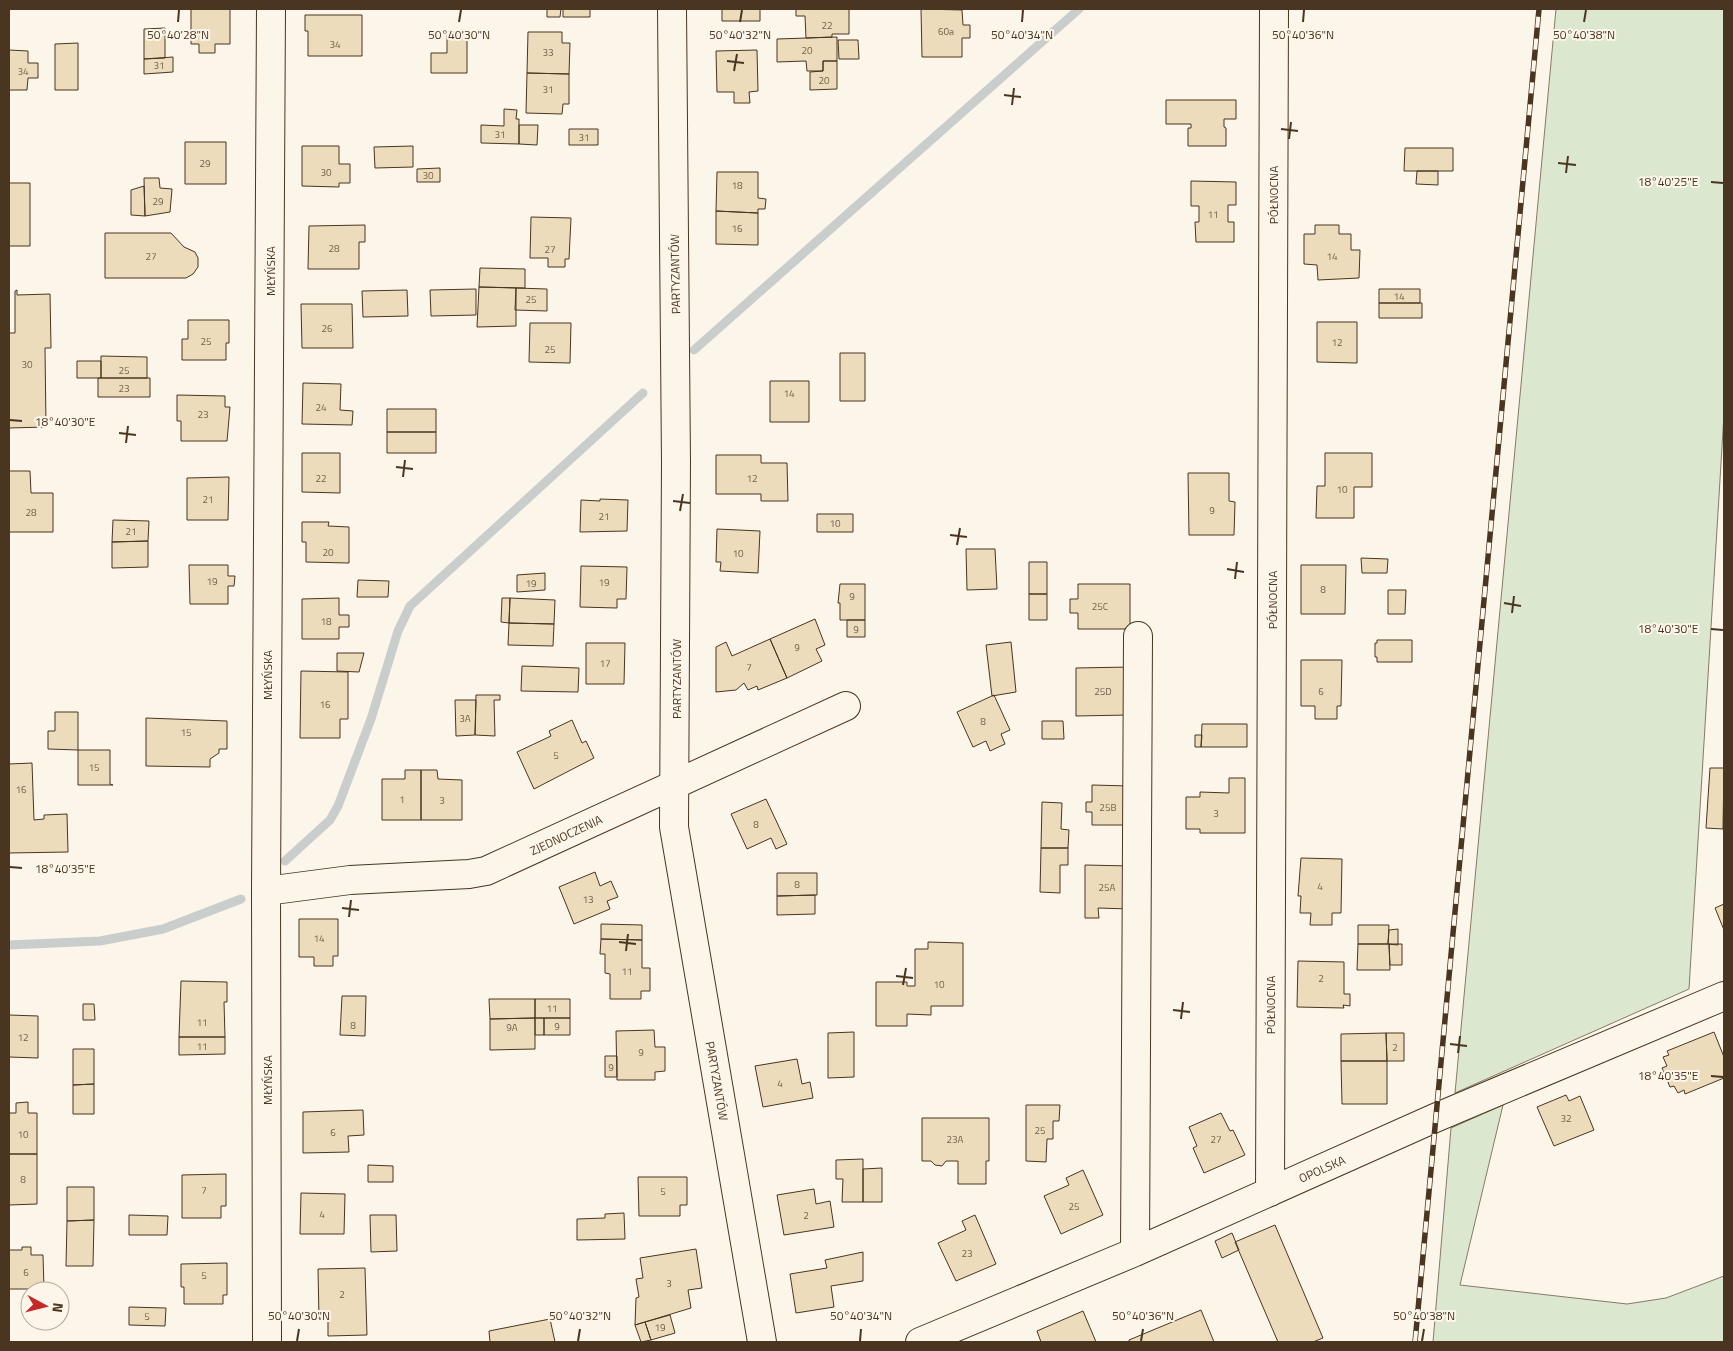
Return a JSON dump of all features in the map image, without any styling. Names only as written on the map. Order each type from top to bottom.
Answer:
[{"type":"street","name":"MŁYŃSKA","points":[[267,1342],[266,891],[271,9]]},
{"type":"street","name":"PARTYZANTÓW","points":[[672,9],[676,462],[674,827],[762,1342]]},
{"type":"street","name":"PÓŁNOCNA","points":[[1270,1192],[1274,9]]},
{"type":"street","points":[[1136,1252],[1138,636]]},
{"type":"street","name":"ZJEDNOCZENIA","points":[[266,891],[323,883],[470,874],[486,871],[846,706]]},
{"type":"street","name":"OPOLSKA","points":[[920,1342],[1136,1252],[1436,1118],[1724,996]]},
{"type":"green space","points":[[1556,9],[1724,9],[1724,414],[1689,989],[1455,1093]]},
{"type":"green space","points":[[1503,1105],[1460,1285],[1627,1304],[1666,1298],[1724,1276],[1724,1342],[1433,1342],[1451,1128]]},
{"type":"building","points":[[191,9],[230,9],[230,44],[215,44],[215,53],[199,53],[199,44],[191,44]]},
{"type":"building","points":[[547,9],[561,9],[560,17],[547,17]]},
{"type":"building","points":[[563,9],[590,9],[590,17],[563,17]]},
{"type":"building","points":[[722,9],[760,9],[760,21],[722,21]]},
{"type":"building","points":[[796,9],[849,9],[849,34],[832,34],[832,37],[806,38],[805,16],[796,16]]},
{"type":"building","points":[[921,9],[962,10],[963,25],[970,25],[970,38],[962,38],[962,57],[922,57]]},
{"type":"building","points":[[305,15],[362,15],[362,56],[308,56],[308,31],[305,31]]},
{"type":"building","points":[[165,28],[165,58],[144,59],[144,29]]},
{"type":"building","points":[[447,32],[467,32],[467,73],[431,73],[431,53],[447,53]]},
{"type":"building","points":[[528,32],[562,32],[562,43],[570,43],[569,74],[527,73]]},
{"type":"building","points":[[837,37],[837,61],[823,61],[823,71],[807,71],[806,61],[777,62],[777,39]]},
{"type":"building","points":[[838,40],[858,40],[859,59],[839,59]]},
{"type":"building","points":[[78,43],[78,90],[55,90],[55,44]]},
{"type":"building","points":[[9,50],[28,51],[28,63],[38,63],[38,78],[28,78],[27,90],[9,90]]},
{"type":"building","points":[[757,50],[758,91],[749,92],[750,103],[734,103],[734,92],[717,92],[716,51]]},
{"type":"building","points":[[173,57],[173,72],[144,74],[144,59]]},
{"type":"building","points":[[823,61],[837,61],[837,89],[810,90],[810,72],[823,71]]},
{"type":"building","points":[[527,73],[569,74],[569,104],[563,104],[562,114],[526,113]]},
{"type":"building","points":[[1166,100],[1236,100],[1236,119],[1224,119],[1226,146],[1188,146],[1188,128],[1191,128],[1191,124],[1166,124]]},
{"type":"building","points":[[504,109],[517,110],[516,119],[519,119],[519,144],[481,143],[481,125],[504,126]]},
{"type":"building","points":[[519,125],[538,125],[537,145],[519,144]]},
{"type":"building","points":[[569,129],[598,129],[598,145],[569,145]]},
{"type":"building","points":[[185,142],[226,142],[226,184],[185,184]]},
{"type":"building","points":[[302,146],[339,146],[339,164],[350,164],[350,183],[339,183],[339,187],[302,186]]},
{"type":"building","points":[[413,146],[413,167],[375,168],[374,147]]},
{"type":"building","points":[[1405,148],[1453,148],[1453,171],[1404,171]]},
{"type":"building","points":[[440,168],[440,182],[417,182],[417,169]]},
{"type":"building","points":[[1417,171],[1438,171],[1438,185],[1416,184]]},
{"type":"building","points":[[717,172],[758,172],[758,198],[766,199],[765,209],[758,209],[758,213],[716,211]]},
{"type":"building","points":[[144,178],[159,178],[160,188],[172,189],[170,212],[145,216]]},
{"type":"building","points":[[1191,181],[1236,182],[1236,205],[1228,205],[1228,222],[1234,222],[1234,242],[1196,242],[1195,222],[1199,222],[1199,206],[1191,206]]},
{"type":"building","points":[[9,183],[30,183],[30,246],[9,246]]},
{"type":"building","points":[[144,186],[145,216],[131,215],[131,190]]},
{"type":"building","points":[[716,211],[758,213],[758,245],[716,244]]},
{"type":"building","points":[[531,217],[571,218],[569,259],[565,259],[565,267],[548,267],[548,258],[530,258]]},
{"type":"building","points":[[365,225],[365,242],[359,242],[359,269],[308,269],[309,226]]},
{"type":"building","points":[[1315,225],[1339,225],[1339,234],[1351,234],[1351,250],[1360,250],[1359,278],[1318,280],[1317,265],[1304,264],[1304,234],[1315,234]]},
{"type":"building","points":[[105,233],[171,233],[184,247],[195,252],[198,258],[198,267],[193,274],[186,278],[105,278]]},
{"type":"building","points":[[480,268],[525,269],[525,288],[479,287]]},
{"type":"building","points":[[479,287],[516,288],[516,326],[477,327]]},
{"type":"building","points":[[516,288],[547,289],[547,311],[515,310]]},
{"type":"building","points":[[476,289],[476,315],[431,316],[430,290]]},
{"type":"building","points":[[1379,289],[1420,289],[1420,303],[1379,303]]},
{"type":"building","points":[[17,290],[17,295],[50,294],[51,348],[45,348],[46,427],[9,428],[9,333],[15,333],[15,291]]},
{"type":"building","points":[[407,290],[408,316],[363,317],[362,291]]},
{"type":"building","points":[[1379,303],[1422,303],[1422,318],[1379,318]]},
{"type":"building","points":[[301,304],[352,304],[353,348],[302,348]]},
{"type":"building","points":[[188,320],[229,320],[229,343],[226,343],[226,360],[182,360],[182,339],[188,339]]},
{"type":"building","points":[[1317,322],[1357,322],[1357,363],[1317,362]]},
{"type":"building","points":[[530,323],[571,323],[570,363],[529,362]]},
{"type":"building","points":[[840,353],[865,353],[865,401],[840,401]]},
{"type":"building","points":[[101,356],[147,357],[147,378],[101,378]]},
{"type":"building","points":[[77,361],[101,361],[101,378],[77,378]]},
{"type":"building","points":[[98,378],[150,378],[150,397],[98,397]]},
{"type":"building","points":[[770,381],[809,381],[809,422],[770,422]]},
{"type":"building","points":[[303,383],[341,384],[340,410],[353,411],[352,425],[302,424]]},
{"type":"building","points":[[177,395],[225,396],[225,407],[230,407],[227,441],[181,441],[181,421],[177,421]]},
{"type":"building","points":[[387,409],[436,409],[436,432],[387,432]]},
{"type":"building","points":[[387,432],[436,432],[436,453],[387,453]]},
{"type":"building","points":[[302,453],[340,453],[340,493],[302,492]]},
{"type":"building","points":[[1325,453],[1372,453],[1372,487],[1354,487],[1354,518],[1316,518],[1317,486],[1325,486]]},
{"type":"building","points":[[716,455],[761,455],[761,463],[787,463],[788,501],[761,501],[761,494],[716,494]]},
{"type":"building","points":[[9,471],[30,471],[31,493],[53,493],[53,532],[9,532]]},
{"type":"building","points":[[1188,473],[1229,473],[1229,501],[1235,502],[1234,535],[1189,535]]},
{"type":"building","points":[[229,477],[228,520],[187,520],[187,478]]},
{"type":"building","points":[[600,499],[628,500],[627,531],[580,532],[581,500],[600,501]]},
{"type":"building","points":[[817,514],[853,514],[853,532],[817,532]]},
{"type":"building","points":[[113,520],[149,521],[148,541],[112,542]]},
{"type":"building","points":[[302,522],[329,522],[328,526],[349,527],[349,563],[306,562],[306,542],[302,542]]},
{"type":"building","points":[[717,529],[760,531],[758,573],[720,571],[721,562],[716,562]]},
{"type":"building","points":[[148,541],[148,567],[112,568],[112,542]]},
{"type":"building","points":[[966,549],[995,549],[997,589],[967,590]]},
{"type":"building","points":[[1361,558],[1388,559],[1387,573],[1362,573]]},
{"type":"building","points":[[1029,562],[1047,562],[1047,594],[1029,594]]},
{"type":"building","points":[[189,565],[228,565],[228,576],[235,576],[234,586],[228,586],[228,604],[190,604]]},
{"type":"building","points":[[1301,565],[1346,565],[1345,614],[1301,614]]},
{"type":"building","points":[[581,566],[627,567],[626,599],[617,599],[617,608],[580,607]]},
{"type":"building","points":[[545,573],[545,590],[517,592],[517,575]]},
{"type":"building","points":[[358,580],[389,581],[388,597],[357,597]]},
{"type":"building","points":[[840,584],[865,584],[865,620],[840,620],[840,603],[838,603]]},
{"type":"building","points":[[1078,584],[1130,584],[1130,629],[1078,629],[1078,613],[1070,613],[1070,599],[1078,599]]},
{"type":"building","points":[[1388,590],[1406,590],[1405,614],[1388,614]]},
{"type":"building","points":[[1029,594],[1047,594],[1047,620],[1029,620]]},
{"type":"building","points":[[339,598],[339,615],[349,615],[349,627],[339,627],[339,639],[302,639],[302,599]]},
{"type":"building","points":[[502,598],[510,598],[509,623],[501,622]]},
{"type":"building","points":[[510,598],[555,600],[554,624],[509,623]]},
{"type":"building","points":[[815,619],[825,645],[816,649],[822,661],[787,678],[770,639]]},
{"type":"building","points":[[847,620],[865,620],[865,637],[847,637]]},
{"type":"building","points":[[509,623],[554,624],[553,646],[508,645]]},
{"type":"building","points":[[770,639],[787,678],[758,690],[757,686],[748,690],[744,683],[736,690],[716,692],[716,647],[726,642],[732,656]]},
{"type":"building","points":[[1377,640],[1412,640],[1412,662],[1377,662],[1375,643],[1377,643]]},
{"type":"building","points":[[1011,642],[1016,692],[992,696],[986,645]]},
{"type":"building","points":[[586,643],[625,643],[624,684],[586,684]]},
{"type":"building","points":[[337,653],[364,653],[359,672],[337,671]]},
{"type":"building","points":[[1301,660],[1342,660],[1341,706],[1337,706],[1337,719],[1315,719],[1315,706],[1301,706]]},
{"type":"building","points":[[522,666],[579,668],[578,692],[521,691]]},
{"type":"building","points":[[1130,667],[1129,715],[1076,716],[1076,668]]},
{"type":"building","points":[[301,671],[348,672],[348,719],[340,719],[340,738],[300,738]]},
{"type":"building","points":[[476,695],[500,695],[500,700],[494,700],[495,736],[475,735]]},
{"type":"building","points":[[994,695],[1010,730],[1001,734],[1005,744],[990,751],[986,741],[973,747],[957,712]]},
{"type":"building","points":[[455,700],[476,700],[475,735],[456,736]]},
{"type":"building","points":[[55,712],[78,712],[78,750],[48,749],[48,731],[55,731]]},
{"type":"building","points":[[146,718],[227,721],[227,749],[219,749],[219,753],[210,759],[210,767],[146,766]]},
{"type":"building","points":[[572,720],[582,743],[586,741],[594,758],[534,789],[517,752],[551,736],[549,731]]},
{"type":"building","points":[[1042,721],[1063,721],[1064,739],[1042,739]]},
{"type":"building","points":[[1202,724],[1247,724],[1247,747],[1201,747]]},
{"type":"building","points":[[1195,735],[1202,735],[1201,747],[1195,747]]},
{"type":"building","points":[[78,750],[110,750],[110,784],[113,785],[78,785]]},
{"type":"building","points":[[32,763],[34,820],[44,819],[44,815],[67,814],[68,852],[9,853],[9,764]]},
{"type":"building","points":[[1710,768],[1724,768],[1723,829],[1706,828]]},
{"type":"building","points":[[405,770],[421,770],[421,820],[382,820],[382,779],[405,779]]},
{"type":"building","points":[[421,770],[437,770],[438,779],[462,780],[462,820],[421,820]]},
{"type":"building","points":[[1229,778],[1245,778],[1245,833],[1200,833],[1200,829],[1186,829],[1186,797],[1200,797],[1200,792],[1229,793]]},
{"type":"building","points":[[1092,785],[1130,786],[1130,825],[1092,825],[1092,812],[1086,812],[1086,802],[1092,802]]},
{"type":"building","points":[[766,799],[787,844],[776,849],[771,838],[747,849],[731,814]]},
{"type":"building","points":[[1042,802],[1062,803],[1061,829],[1069,830],[1068,848],[1041,848]]},
{"type":"building","points":[[1041,848],[1068,848],[1068,865],[1060,865],[1060,893],[1040,892]]},
{"type":"building","points":[[1301,858],[1342,859],[1341,913],[1332,913],[1332,925],[1310,925],[1311,913],[1300,913],[1301,896],[1298,896]]},
{"type":"building","points":[[1085,865],[1130,866],[1129,909],[1098,908],[1099,918],[1085,918]]},
{"type":"building","points":[[595,872],[600,886],[611,881],[618,897],[607,901],[610,909],[574,924],[559,887]]},
{"type":"building","points":[[777,873],[817,873],[817,895],[777,896]]},
{"type":"building","points":[[815,895],[815,914],[777,915],[777,896]]},
{"type":"building","points":[[1724,904],[1724,930],[1715,908]]},
{"type":"building","points":[[299,919],[338,919],[338,956],[333,956],[333,966],[314,966],[314,957],[299,957]]},
{"type":"building","points":[[601,924],[642,925],[642,940],[601,939]]},
{"type":"building","points":[[1358,925],[1389,925],[1388,944],[1358,944]]},
{"type":"building","points":[[1398,929],[1398,945],[1388,944],[1389,930]]},
{"type":"building","points":[[601,939],[642,940],[642,968],[650,968],[650,991],[641,991],[641,999],[610,999],[610,974],[605,973],[605,954],[600,954]]},
{"type":"building","points":[[928,942],[963,943],[963,1006],[931,1006],[931,1015],[907,1014],[907,1026],[876,1026],[876,982],[907,982],[907,986],[915,986],[915,949],[928,949]]},
{"type":"building","points":[[1358,944],[1389,944],[1390,970],[1357,970]]},
{"type":"building","points":[[1389,944],[1402,944],[1402,965],[1390,965]]},
{"type":"building","points":[[1298,961],[1344,962],[1344,994],[1350,994],[1350,1006],[1343,1005],[1344,1008],[1297,1007]]},
{"type":"building","points":[[181,981],[227,982],[227,1002],[224,1002],[225,1037],[179,1037]]},
{"type":"building","points":[[342,996],[366,996],[365,1036],[340,1035]]},
{"type":"building","points":[[489,999],[535,999],[535,1018],[490,1019]]},
{"type":"building","points":[[535,999],[570,999],[570,1018],[535,1018]]},
{"type":"building","points":[[83,1004],[94,1004],[95,1020],[83,1020]]},
{"type":"building","points":[[9,1015],[38,1016],[38,1058],[9,1057]]},
{"type":"building","points":[[535,1018],[535,1049],[490,1050],[490,1019]]},
{"type":"building","points":[[535,1018],[544,1018],[544,1035],[535,1035]]},
{"type":"building","points":[[544,1018],[570,1018],[570,1035],[544,1035]]},
{"type":"building","points":[[654,1030],[655,1047],[665,1047],[665,1071],[655,1072],[655,1080],[617,1080],[616,1031]]},
{"type":"building","points":[[854,1032],[854,1077],[828,1078],[828,1033]]},
{"type":"building","points":[[1714,1032],[1724,1057],[1724,1078],[1685,1094],[1684,1090],[1678,1093],[1674,1086],[1670,1087],[1662,1068],[1667,1066],[1663,1057],[1669,1055],[1667,1051]]},
{"type":"building","points":[[1386,1033],[1404,1033],[1404,1061],[1387,1061]]},
{"type":"building","points":[[1386,1033],[1387,1061],[1341,1061],[1341,1034]]},
{"type":"building","points":[[179,1037],[225,1037],[225,1054],[179,1055]]},
{"type":"building","points":[[73,1049],[94,1049],[94,1084],[73,1085]]},
{"type":"building","points":[[605,1056],[617,1056],[617,1077],[605,1077]]},
{"type":"building","points":[[797,1059],[802,1084],[810,1082],[813,1098],[763,1107],[755,1066]]},
{"type":"building","points":[[1341,1061],[1387,1061],[1387,1104],[1342,1104]]},
{"type":"building","points":[[94,1084],[94,1114],[73,1114],[73,1085]]},
{"type":"building","points":[[1566,1095],[1569,1101],[1580,1096],[1594,1130],[1554,1146],[1537,1107]]},
{"type":"building","points":[[28,1102],[28,1113],[37,1113],[37,1154],[9,1154],[9,1113],[16,1113],[16,1103]]},
{"type":"building","points":[[1026,1105],[1060,1105],[1059,1121],[1053,1121],[1053,1139],[1047,1139],[1046,1162],[1026,1161]]},
{"type":"building","points":[[363,1110],[364,1135],[348,1136],[349,1152],[303,1153],[303,1112]]},
{"type":"building","points":[[1221,1113],[1230,1131],[1233,1130],[1245,1155],[1204,1173],[1193,1148],[1197,1146],[1189,1127]]},
{"type":"building","points":[[922,1118],[989,1118],[989,1161],[986,1161],[986,1184],[958,1184],[958,1161],[946,1161],[942,1166],[935,1165],[931,1161],[922,1161]]},
{"type":"building","points":[[9,1154],[37,1154],[37,1204],[9,1205]]},
{"type":"building","points":[[863,1159],[863,1202],[842,1202],[843,1179],[836,1179],[836,1160]]},
{"type":"building","points":[[368,1165],[393,1166],[393,1182],[368,1182]]},
{"type":"building","points":[[882,1168],[882,1202],[863,1202],[863,1169]]},
{"type":"building","points":[[1083,1170],[1103,1215],[1061,1234],[1044,1196],[1069,1185],[1066,1178]]},
{"type":"building","points":[[226,1174],[226,1206],[221,1206],[221,1218],[182,1218],[182,1175]]},
{"type":"building","points":[[638,1177],[687,1177],[687,1205],[680,1205],[680,1216],[639,1216]]},
{"type":"building","points":[[67,1187],[94,1187],[94,1220],[67,1221]]},
{"type":"building","points":[[814,1189],[816,1204],[830,1201],[834,1227],[784,1235],[777,1195]]},
{"type":"building","points":[[301,1193],[345,1194],[344,1234],[300,1234]]},
{"type":"building","points":[[624,1213],[625,1239],[577,1240],[577,1219],[605,1218],[605,1214]]},
{"type":"building","points":[[129,1215],[168,1216],[167,1235],[129,1235]]},
{"type":"building","points":[[370,1215],[396,1215],[397,1251],[371,1252]]},
{"type":"building","points":[[975,1215],[996,1264],[956,1281],[938,1243],[966,1230],[962,1221]]},
{"type":"building","points":[[94,1220],[93,1266],[66,1266],[67,1221]]},
{"type":"building","points":[[1275,1225],[1323,1338],[1313,1342],[1278,1342],[1235,1242]]},
{"type":"building","points":[[1232,1233],[1239,1250],[1222,1258],[1215,1241]]},
{"type":"building","points":[[22,1247],[31,1247],[31,1255],[43,1255],[44,1281],[20,1281],[20,1289],[9,1289],[9,1250],[22,1250]]},
{"type":"building","points":[[696,1249],[702,1288],[688,1290],[691,1308],[635,1325],[636,1298],[639,1297],[636,1279],[643,1278],[640,1258]]},
{"type":"building","points":[[863,1252],[863,1281],[831,1286],[834,1307],[796,1313],[790,1274],[827,1268],[825,1260]]},
{"type":"building","points":[[227,1263],[227,1295],[223,1295],[223,1304],[184,1304],[184,1287],[181,1287],[181,1264]]},
{"type":"building","points":[[365,1268],[367,1335],[328,1336],[328,1319],[319,1319],[318,1269]]},
{"type":"building","points":[[129,1307],[166,1308],[165,1326],[129,1325]]},
{"type":"building","points":[[1201,1310],[1214,1342],[1129,1342],[1129,1340]]},
{"type":"building","points":[[1083,1311],[1096,1342],[1041,1342],[1037,1331]]},
{"type":"building","points":[[670,1315],[675,1333],[651,1340],[645,1322]]},
{"type":"building","points":[[550,1319],[555,1342],[490,1342],[489,1331]]},
{"type":"building","points":[[645,1322],[651,1340],[641,1342],[635,1325]]},
{"type":"waterway","points":[[694,350],[1079,9]]},
{"type":"waterway","points":[[285,861],[330,820],[338,806],[371,719],[398,631],[410,606],[643,393]]},
{"type":"waterway","points":[[9,945],[100,941],[163,929],[241,899]]},
{"type":"railway","points":[[1415,1342],[1539,9]]}]
